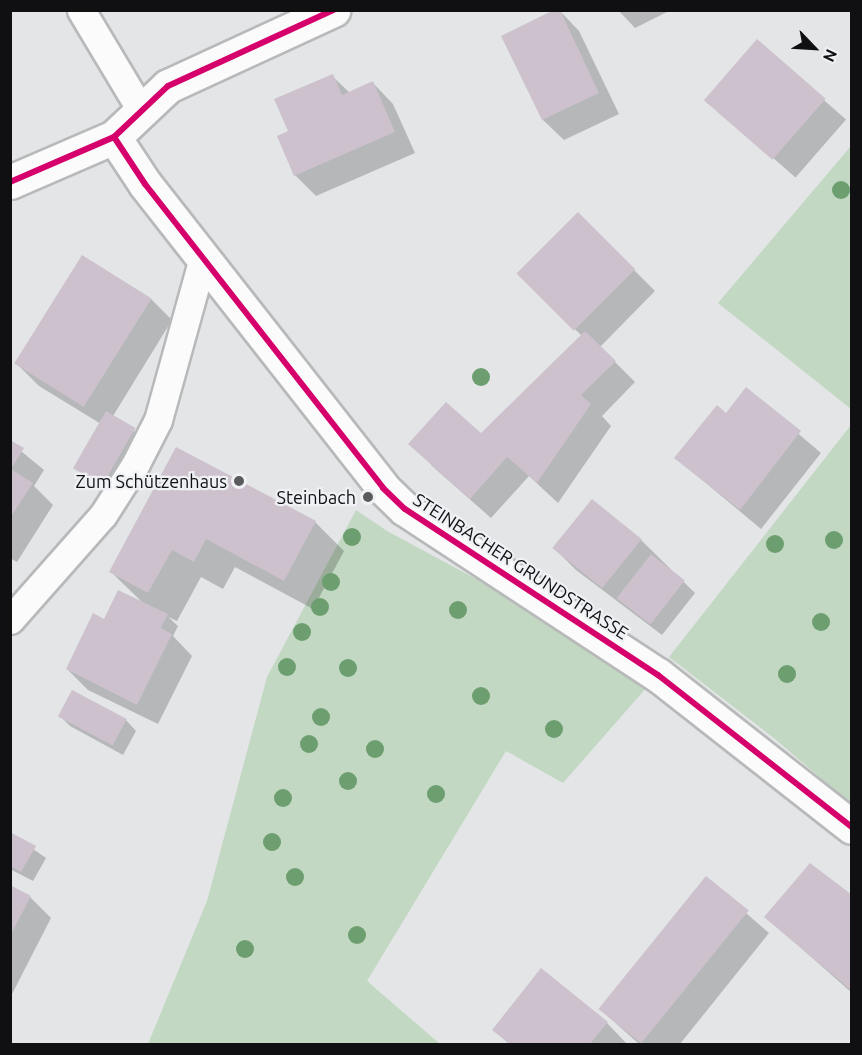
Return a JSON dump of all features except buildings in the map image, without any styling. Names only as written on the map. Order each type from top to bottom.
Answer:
[{"type":"street","points":[[10,182],[114,138],[168,86],[333,10]]},
{"type":"street","name":"STEINBACHER GRUNDSTRASSE","points":[[114,138],[203,258],[383,488],[405,509],[658,675],[852,826]]},
{"type":"lane","points":[[81,10],[142,112]]},
{"type":"lane","points":[[10,620],[103,515],[136,463],[158,420],[203,258]]},
{"type":"green space","points":[[851,146],[851,409],[718,303]]},
{"type":"green space","points":[[851,425],[851,804],[775,739],[669,657]]},
{"type":"green space","points":[[356,510],[387,531],[519,602],[647,687],[563,783],[506,751],[367,981],[440,1044],[148,1044],[207,901],[267,677]]},
{"type":"cycle path","points":[[10,182],[114,137],[168,86],[333,10]]},
{"type":"cycle path","points":[[114,137],[145,184],[383,488],[405,509],[658,675],[852,827]]},
{"type":"place","name":"Zum Schützenhaus","points":[[239,481]]},
{"type":"place","name":"Steinbach","points":[[368,497]]}]
